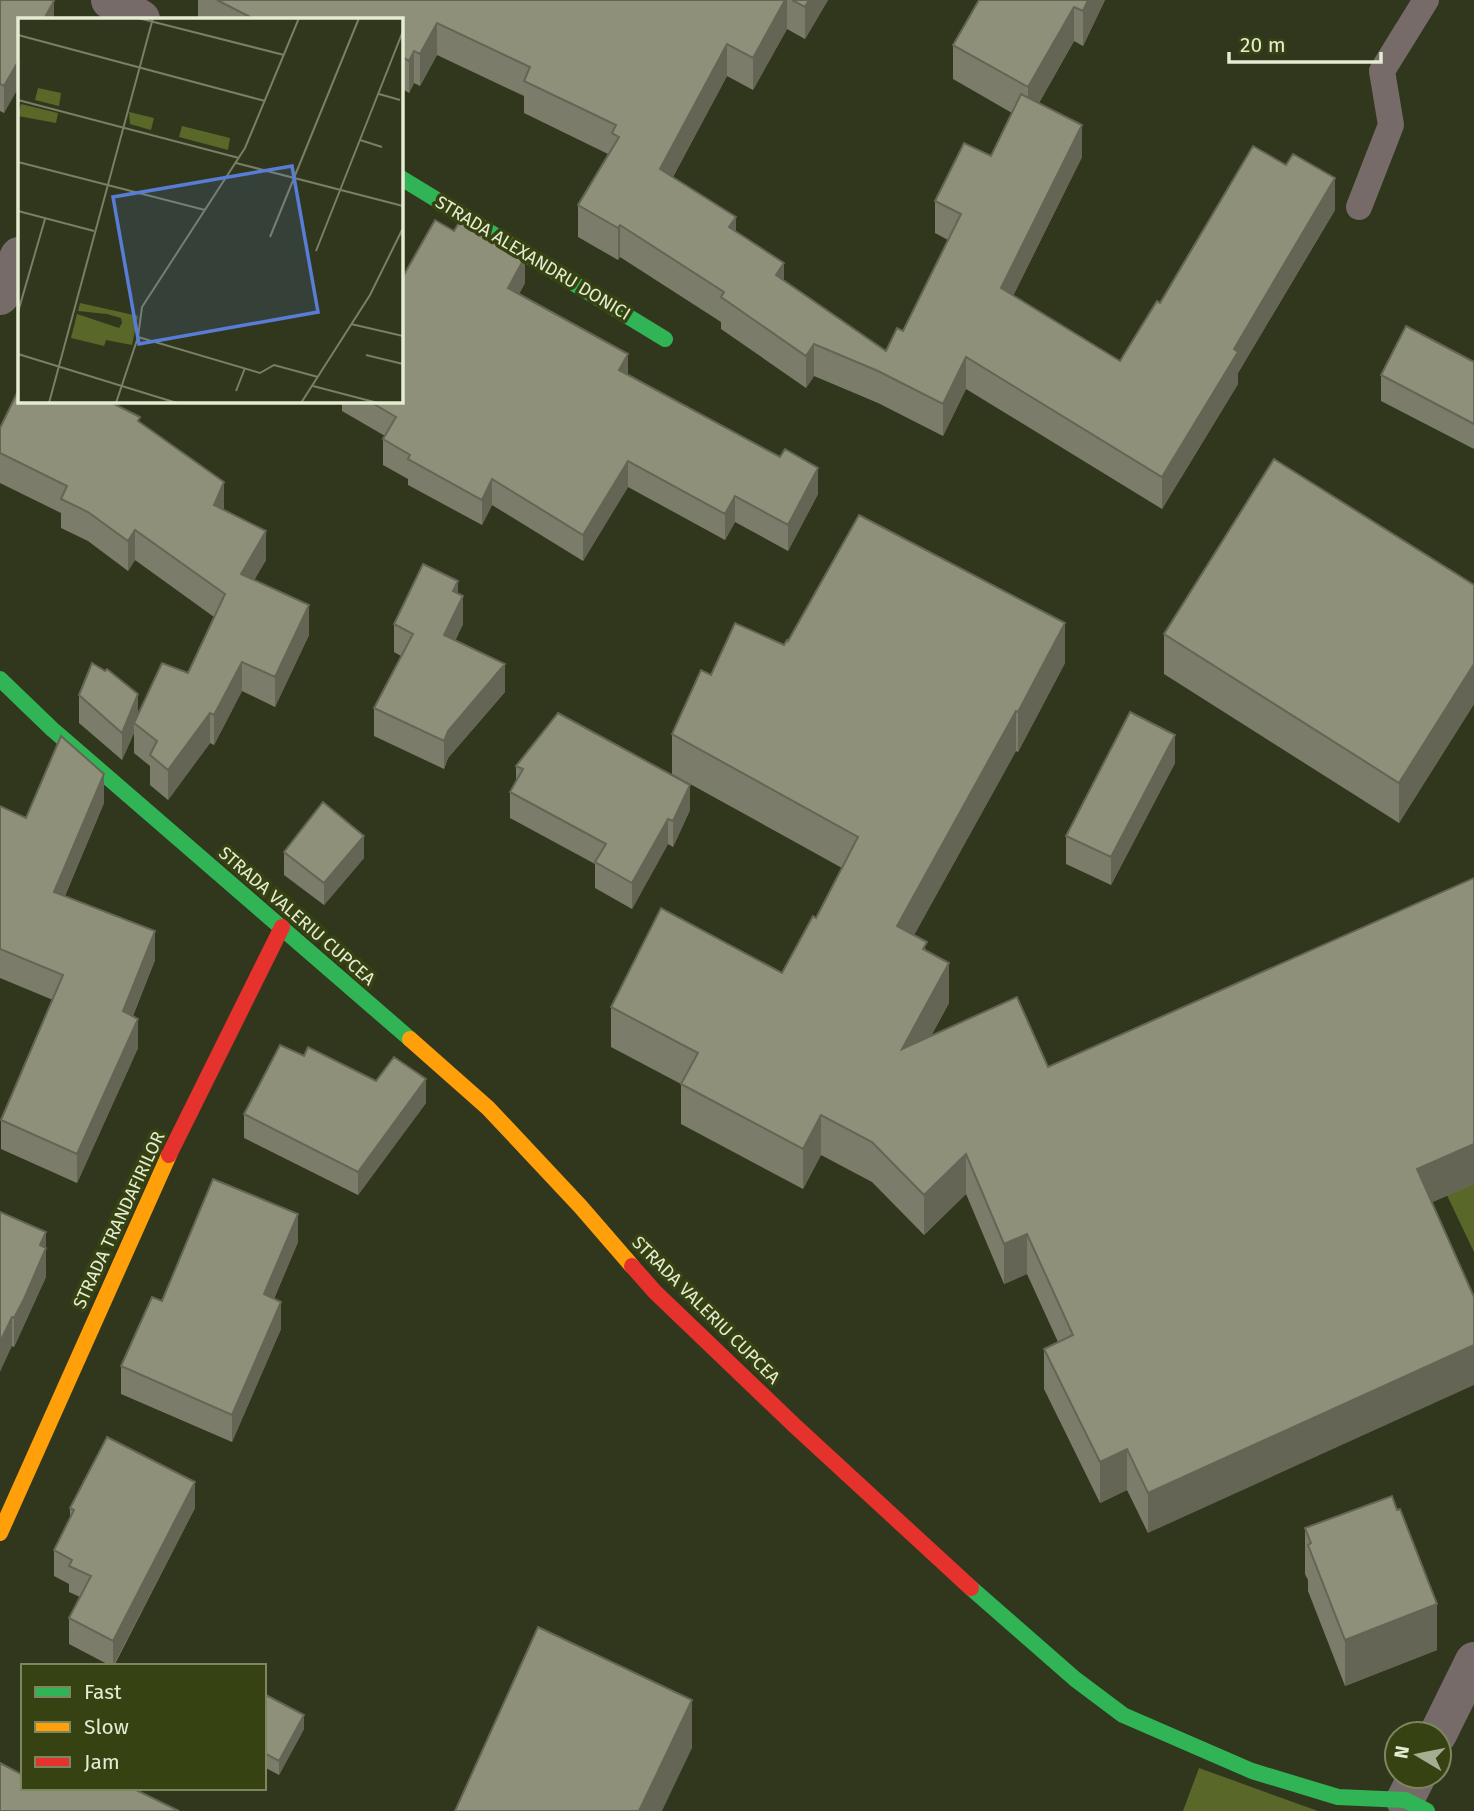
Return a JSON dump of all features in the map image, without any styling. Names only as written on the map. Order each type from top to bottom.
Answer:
[{"type":"street","name":"STRADA ALEXANDRU DONICI","points":[[402,179],[665,339]]},
{"type":"street","points":[[0,296],[18,258]]},
{"type":"street","name":"STRADA VALERIU CUPCEA","points":[[0,679],[52,729],[488,1108],[580,1206],[654,1292],[942,1562],[1075,1679],[1123,1715],[1252,1771],[1338,1797],[1416,1796]]},
{"type":"street","name":"STRADA TRANDAFIRILOR","points":[[0,1533],[159,1175],[282,928]]},
{"type":"street","points":[[1445,1720],[1474,1661]]},
{"type":"lane","points":[[1359,207],[1391,125],[1382,71],[1426,0]]},
{"type":"green space","points":[[1474,1179],[1474,1252],[1444,1189]]},
{"type":"green space","points":[[1199,1768],[1318,1811],[1183,1811]]},
{"type":"building","points":[[0,0],[54,1],[45,18],[18,18],[18,62],[4,86],[0,84]]},
{"type":"building","points":[[217,0],[785,0],[753,58],[727,44],[660,169],[736,217],[729,227],[784,263],[776,275],[886,351],[897,328],[903,331],[961,214],[935,201],[964,143],[991,156],[1021,94],[1082,125],[1001,288],[1120,361],[1157,301],[1160,303],[1253,146],[1286,165],[1293,154],[1335,178],[1234,349],[1238,352],[1162,477],[966,357],[943,404],[878,371],[814,344],[806,356],[721,297],[724,292],[620,225],[618,228],[578,205],[619,137],[612,133],[616,125],[524,81],[530,67],[437,23],[420,54],[414,51],[409,61],[402,57],[402,18],[252,18]]},
{"type":"building","points":[[792,0],[809,0],[805,7]]},
{"type":"building","points":[[979,0],[1088,0],[1083,11],[1074,7],[1028,87],[953,45]]},
{"type":"building","points":[[435,220],[454,231],[460,221],[525,257],[508,288],[628,354],[619,370],[780,457],[785,449],[818,468],[788,525],[735,496],[725,514],[628,461],[583,535],[492,479],[482,500],[408,459],[410,455],[383,439],[396,417],[371,402],[402,402],[402,278]]},
{"type":"building","points":[[1406,326],[1474,362],[1474,424],[1381,375]]},
{"type":"building","points":[[18,391],[18,402],[110,402],[140,417],[138,421],[224,482],[214,505],[266,531],[241,574],[309,605],[275,677],[242,662],[214,715],[210,713],[168,770],[150,755],[157,741],[134,723],[162,663],[188,673],[225,594],[135,530],[128,541],[88,512],[61,499],[67,486],[0,453],[0,428]]},
{"type":"building","points":[[1274,459],[1474,585],[1474,664],[1399,783],[1164,634]]},
{"type":"building","points":[[859,515],[1065,623],[897,926],[927,942],[923,949],[949,963],[902,1049],[1017,997],[1048,1067],[1474,878],[1474,1144],[1417,1169],[1474,1297],[1474,1345],[1148,1493],[1127,1449],[1100,1462],[1044,1349],[1073,1335],[1027,1234],[1004,1244],[966,1154],[924,1195],[872,1142],[821,1115],[803,1149],[681,1084],[698,1053],[611,1007],[661,908],[782,973],[813,916],[816,918],[858,837],[672,734],[701,670],[711,675],[735,623],[784,645],[788,641]]},
{"type":"building","points":[[423,564],[458,581],[453,591],[463,596],[444,635],[505,664],[448,731],[444,741],[374,708],[413,634],[394,624]]},
{"type":"building","points":[[92,663],[105,671],[107,669],[138,694],[122,733],[79,695]]},
{"type":"building","points":[[1130,712],[1175,735],[1111,857],[1066,836]]},
{"type":"building","points":[[558,713],[690,785],[673,821],[668,819],[632,883],[595,862],[606,844],[510,792],[523,769],[516,766]]},
{"type":"building","points":[[61,736],[104,774],[54,892],[155,931],[123,1011],[138,1019],[77,1154],[1,1120],[63,975],[0,949],[0,806],[26,818]]},
{"type":"building","points":[[323,802],[364,836],[324,883],[284,852]]},
{"type":"building","points":[[280,1045],[304,1056],[308,1047],[376,1081],[394,1057],[426,1079],[358,1172],[244,1114]]},
{"type":"building","points":[[213,1179],[298,1214],[264,1294],[281,1302],[232,1415],[121,1366],[152,1297],[162,1301]]},
{"type":"building","points":[[0,1212],[46,1232],[40,1245],[46,1248],[24,1299],[0,1342]]},
{"type":"building","points":[[107,1437],[195,1482],[113,1641],[69,1618],[91,1576],[69,1566],[72,1560],[54,1550],[74,1510],[70,1508]]},
{"type":"building","points":[[1392,1496],[1397,1510],[1400,1509],[1437,1604],[1345,1640],[1308,1545],[1311,1543],[1305,1528]]},
{"type":"building","points":[[538,1627],[692,1700],[639,1811],[455,1811]]},
{"type":"building","points":[[266,1695],[304,1715],[279,1761],[266,1754]]},
{"type":"building","points":[[0,1763],[21,1774],[21,1790],[136,1790],[179,1811],[0,1811]]},
{"type":"traffic: fast","points":[[402,179],[665,339]]},
{"type":"traffic: fast","points":[[0,679],[52,729],[410,1039]]},
{"type":"traffic: fast","points":[[971,1588],[1075,1679],[1123,1715],[1252,1771],[1338,1797],[1405,1800],[1427,1811]]},
{"type":"traffic: slow","points":[[410,1039],[488,1108],[632,1266]]},
{"type":"traffic: slow","points":[[0,1533],[169,1155]]},
{"type":"traffic: jam","points":[[169,1155],[282,927]]},
{"type":"traffic: jam","points":[[632,1266],[655,1292],[795,1426],[971,1588]]}]
